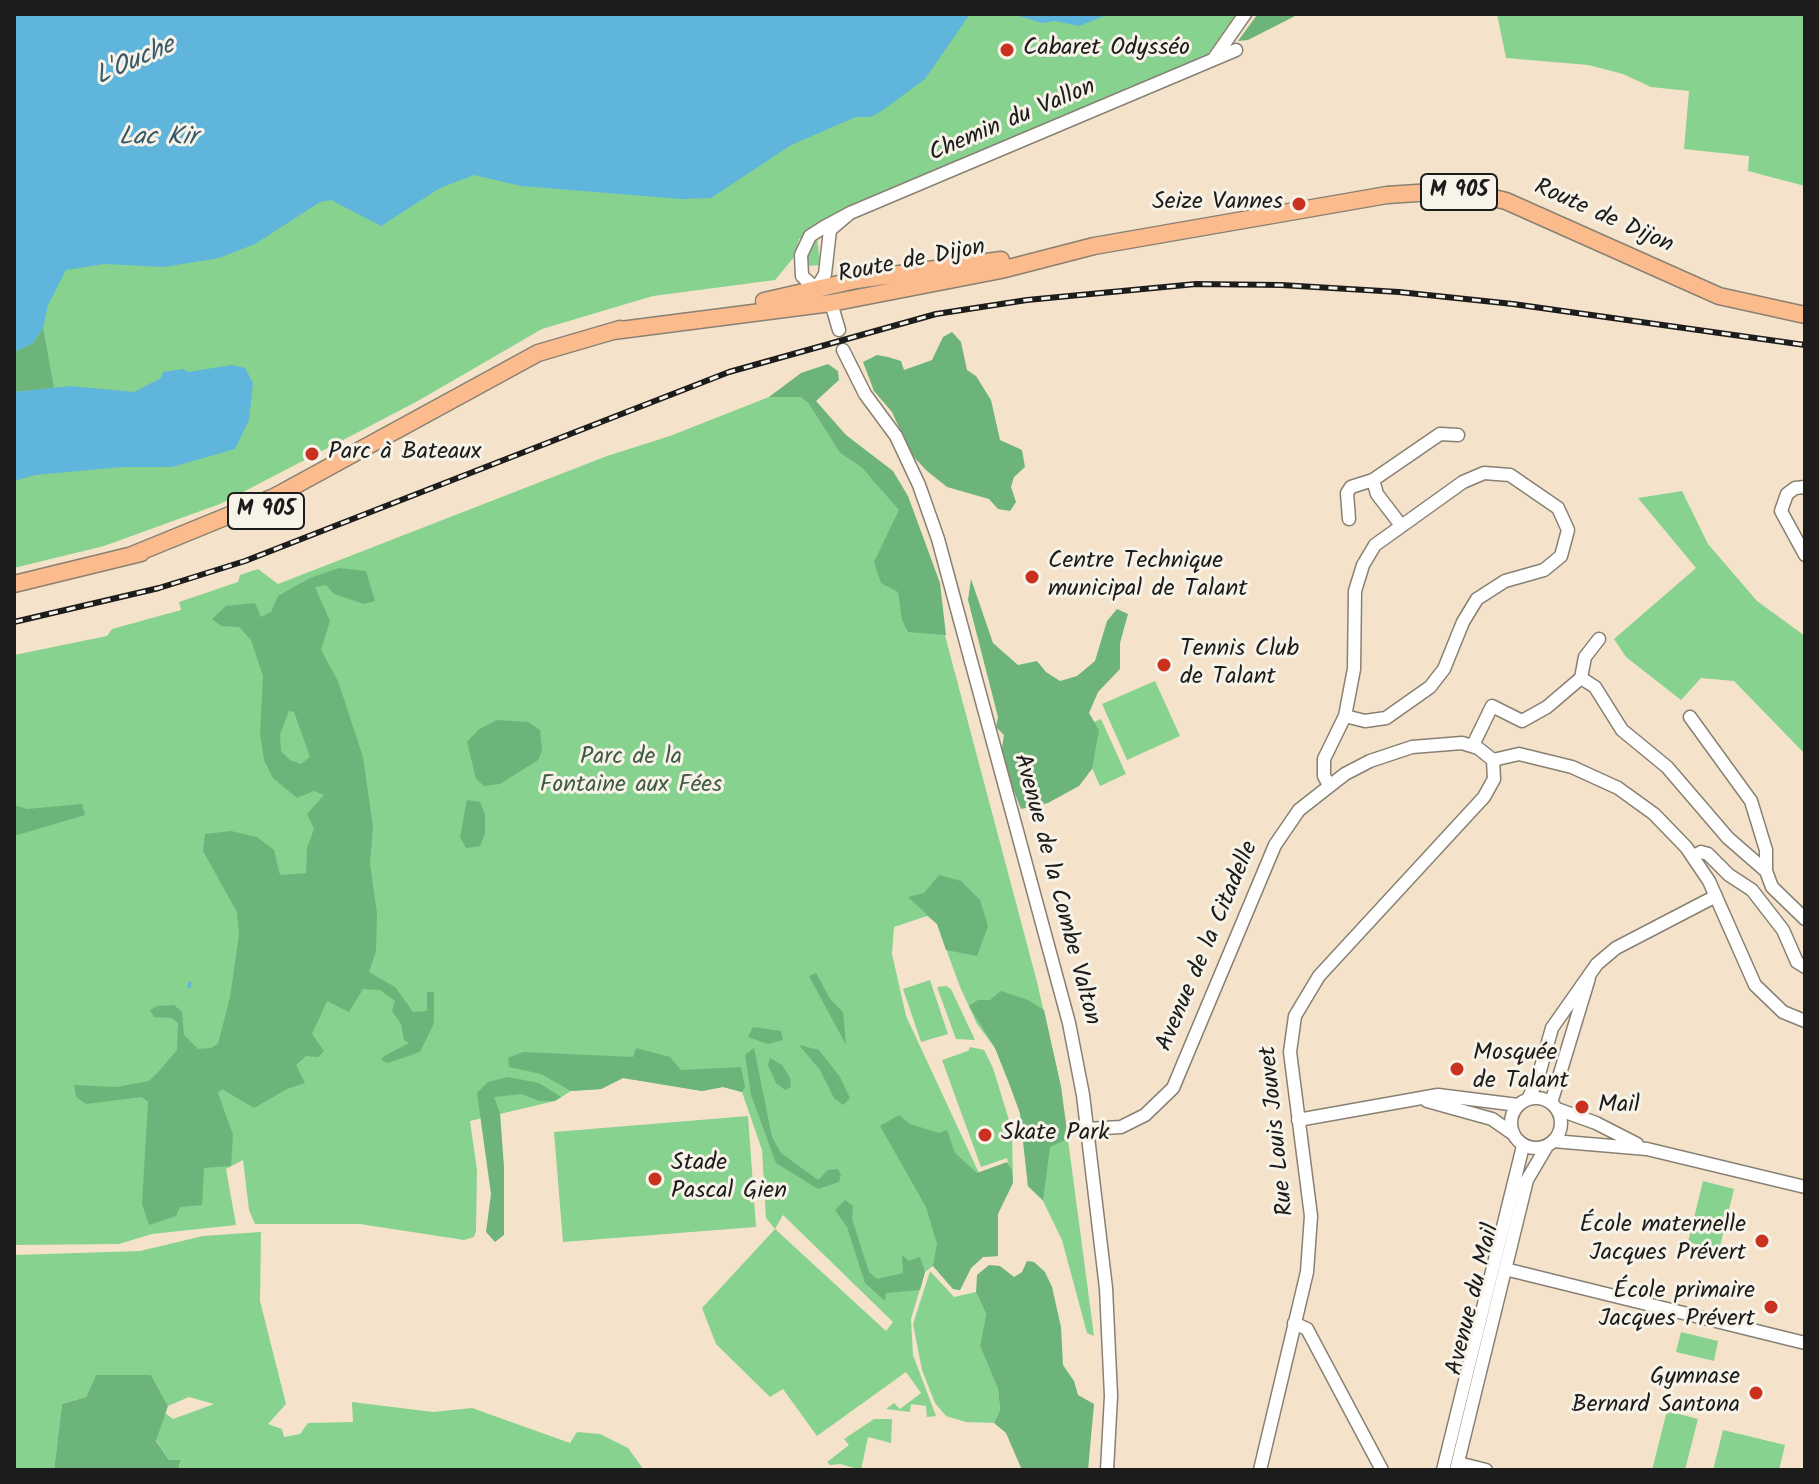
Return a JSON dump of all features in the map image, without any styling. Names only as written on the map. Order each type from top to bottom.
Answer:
[{"type":"main road","name":"Route de Dijon","points":[[831,303],[1001,270],[1094,246],[1387,195],[1457,192],[1506,201],[1719,296],[1805,315]]},
{"type":"main road","name":"Route de Dijon","points":[[816,289],[1068,247],[1094,246]]},
{"type":"main road","name":"Route de Dijon","points":[[831,303],[855,292],[936,276],[975,263]]},
{"type":"main road","points":[[816,289],[831,303]]},
{"type":"main road","name":"M 905","points":[[772,311],[804,300],[816,289]]},
{"type":"main road","name":"M 905","points":[[132,555],[249,509],[538,353],[672,315],[787,298],[816,289]]},
{"type":"main road","name":"M 905","points":[[613,331],[831,303]]},
{"type":"main road","name":"M 905","points":[[14,584],[132,555],[252,517],[376,449],[385,437]]},
{"type":"main road","name":"M 905","points":[[303,491],[313,480],[353,457],[361,447]]},
{"type":"street","points":[[1213,60],[1245,14]]},
{"type":"street","name":"Chemin du Vallon","points":[[816,289],[802,276],[803,245],[810,236],[850,213],[1236,50]]},
{"type":"street","points":[[816,289],[825,274],[830,230],[850,213]]},
{"type":"street","points":[[831,303],[839,330]]},
{"type":"street","name":"Avenue de la Combe Valton","points":[[843,350],[865,394],[896,436],[919,485],[938,539],[1069,1023],[1087,1129],[1111,1354],[1107,1470]]},
{"type":"street","points":[[1349,519],[1347,493],[1356,483],[1373,480],[1440,434],[1458,435]]},
{"type":"street","points":[[1329,785],[1324,776],[1324,759],[1345,716],[1354,669],[1354,598],[1359,575],[1375,545],[1400,524],[1469,478],[1493,472],[1517,479],[1552,503],[1562,514],[1568,530],[1564,549],[1551,566],[1505,581],[1477,599],[1463,622],[1444,669],[1420,696],[1377,720],[1345,716]]},
{"type":"street","points":[[1373,480],[1377,494],[1400,524]]},
{"type":"street","points":[[1805,487],[1795,488],[1783,500],[1781,511],[1785,524],[1805,555]]},
{"type":"street","points":[[1599,639],[1585,657],[1581,678],[1522,721],[1492,706],[1473,745],[1493,760],[1524,755],[1600,779],[1654,814],[1693,856],[1716,896],[1755,985],[1783,1012],[1805,1021]]},
{"type":"street","points":[[1581,678],[1595,687],[1622,730],[1700,802],[1728,838],[1766,871],[1777,893],[1805,919]]},
{"type":"street","points":[[1690,717],[1751,801],[1766,850],[1766,871]]},
{"type":"street","name":"Avenue de la Citadelle","points":[[1087,1129],[1121,1127],[1145,1115],[1173,1088],[1275,845],[1299,810],[1329,785],[1370,761],[1412,747],[1444,743],[1473,745]]},
{"type":"street","name":"Rue Louis Jouvet","points":[[1260,1470],[1307,1272],[1311,1216],[1290,1052],[1293,1025],[1302,999],[1319,976],[1484,797],[1494,779],[1493,760]]},
{"type":"street","points":[[1693,856],[1706,853],[1729,875],[1752,890],[1783,930],[1797,962],[1805,967]]},
{"type":"street","points":[[1512,1133],[1511,1118],[1523,1102],[1552,1028],[1590,975],[1616,948],[1716,896]]},
{"type":"street","points":[[1550,1144],[1561,1126],[1554,1106],[1590,975]]},
{"type":"street","points":[[1298,1120],[1438,1095],[1523,1102],[1541,1098],[1647,1149]]},
{"type":"street","points":[[1420,1099],[1492,1119],[1512,1133],[1523,1146],[1566,1140],[1647,1149],[1805,1187]]},
{"type":"street","name":"Avenue du Mail","points":[[1457,1466],[1527,1180],[1550,1144]]},
{"type":"street","name":"Avenue du Mail","points":[[1443,1470],[1523,1146]]},
{"type":"street","points":[[1505,1269],[1805,1343]]},
{"type":"street","points":[[1294,1323],[1307,1329],[1382,1470]]},
{"type":"street","points":[[1457,1466],[1486,1470]]},
{"type":"green space","points":[[14,14],[1239,14],[1200,64],[799,239],[794,257],[775,280],[653,296],[542,329],[416,402],[220,504],[104,546],[14,568]]},
{"type":"green space","points":[[1299,14],[1248,40],[1238,41],[1257,15]]},
{"type":"green space","points":[[1497,14],[1805,14],[1805,186],[1748,171],[1749,156],[1684,149],[1689,91],[1651,87],[1623,74],[1588,65],[1506,58]]},
{"type":"green space","points":[[817,236],[820,265],[806,266],[811,244]]},
{"type":"green space","points":[[43,328],[54,388],[14,392],[14,352],[32,344]]},
{"type":"green space","points":[[952,332],[961,342],[967,370],[976,376],[991,400],[1000,440],[1022,450],[1025,467],[1014,477],[1011,487],[1016,502],[1010,511],[998,509],[989,499],[947,487],[927,471],[911,454],[892,412],[874,391],[863,362],[877,355],[888,357],[901,361],[904,370],[932,360],[943,337]]},
{"type":"green space","points":[[828,364],[838,371],[839,380],[816,401],[846,435],[893,471],[908,496],[940,583],[946,635],[908,632],[902,620],[898,592],[881,583],[874,562],[899,510],[862,468],[840,453],[808,403],[800,397],[769,397],[801,373]]},
{"type":"green space","name":"Parc de la Fontaine aux Fées","points":[[769,397],[800,397],[808,403],[840,453],[862,468],[900,510],[930,579],[1037,982],[1061,1087],[1094,1336],[1087,1333],[1062,1240],[1043,1201],[1028,1186],[1020,1113],[1009,1083],[995,1048],[977,1024],[960,987],[937,924],[927,916],[894,927],[892,954],[906,1016],[998,1214],[998,1256],[983,1257],[971,1268],[960,1290],[953,1289],[933,1266],[925,1272],[911,1319],[913,1355],[936,1416],[927,1417],[926,1406],[911,1404],[910,1412],[886,1409],[894,1403],[900,1409],[921,1393],[906,1372],[817,1436],[783,1389],[770,1397],[716,1344],[702,1308],[775,1229],[766,1218],[762,1150],[742,1092],[723,1087],[702,1091],[623,1078],[601,1089],[571,1091],[555,1101],[470,1121],[477,1170],[476,1231],[474,1237],[464,1240],[360,1224],[255,1224],[249,1210],[243,1160],[226,1169],[236,1225],[152,1234],[119,1244],[14,1245],[14,655],[107,636],[112,629],[181,610],[179,602],[238,582],[240,575],[258,569],[278,584],[607,456],[670,436]],"holes":[[[783,1215],[893,1322],[886,1331],[775,1229]]]},
{"type":"green space","points":[[1682,491],[1708,544],[1757,601],[1805,636],[1805,754],[1734,681],[1701,678],[1681,700],[1626,657],[1614,639],[1696,568],[1638,498]]},
{"type":"green space","points":[[339,568],[366,571],[375,601],[364,604],[334,594],[326,585],[315,587],[330,621],[321,650],[338,681],[363,757],[373,827],[370,864],[377,913],[376,951],[369,972],[395,987],[413,1012],[427,1011],[427,992],[434,992],[434,1023],[420,1052],[388,1063],[381,1060],[384,1056],[409,1043],[404,1040],[401,1024],[392,1011],[395,1001],[380,990],[363,989],[349,1012],[327,1001],[312,1034],[324,1051],[318,1057],[306,1056],[296,1065],[305,1083],[287,1089],[254,1108],[222,1089],[218,1093],[233,1135],[231,1166],[204,1168],[202,1205],[180,1207],[176,1216],[149,1225],[142,1204],[148,1102],[142,1097],[86,1104],[76,1097],[74,1085],[117,1087],[149,1081],[177,1050],[178,1023],[171,1018],[154,1017],[150,1010],[157,1006],[174,1005],[182,1012],[184,1035],[198,1049],[218,1044],[230,997],[239,935],[237,912],[203,851],[205,834],[231,831],[257,837],[274,850],[280,875],[306,873],[307,848],[314,829],[307,814],[324,795],[314,791],[297,798],[273,778],[264,760],[260,733],[263,676],[251,640],[239,627],[221,626],[212,619],[226,606],[255,603],[261,617],[271,612],[278,596],[310,578]],"holes":[[[289,711],[294,712],[310,757],[301,764],[290,760],[281,751],[280,734]]]},
{"type":"green space","points":[[971,579],[993,643],[1018,665],[1037,661],[1060,681],[1077,676],[1095,661],[1107,621],[1117,609],[1128,614],[1120,643],[1120,669],[1098,692],[1089,713],[1099,730],[1092,769],[1079,786],[1048,803],[1021,809],[1009,779],[1002,748],[1004,735],[996,727],[998,717],[968,600]]},
{"type":"green space","points":[[1155,681],[1180,736],[1127,760],[1102,704]]},
{"type":"green space","points":[[1101,719],[1126,774],[1100,786],[1075,730]]},
{"type":"green space","points":[[497,720],[528,722],[540,730],[542,751],[538,760],[500,784],[484,786],[476,779],[467,742],[478,730]]},
{"type":"green space","points":[[467,800],[480,802],[485,815],[485,833],[480,846],[466,848],[460,837]]},
{"type":"green space","points":[[82,804],[85,815],[14,836],[14,805],[27,809]]},
{"type":"green space","points":[[939,875],[961,881],[980,900],[988,926],[977,956],[946,950],[937,924],[908,897],[924,893]]},
{"type":"green space","points":[[816,973],[830,999],[843,1012],[846,1045],[809,976]]},
{"type":"green space","points":[[930,980],[948,1034],[921,1042],[903,989]]},
{"type":"green space","points":[[937,987],[951,989],[975,1040],[956,1039]]},
{"type":"green space","points":[[1001,991],[1028,1000],[1044,1010],[1061,1087],[1068,1139],[1050,1147],[1043,1200],[1028,1186],[1020,1113],[1009,1083],[995,1048],[969,1006],[978,1000],[990,1000]]},
{"type":"green space","points":[[753,1027],[781,1031],[783,1040],[768,1044],[748,1037]]},
{"type":"green space","points":[[799,1045],[819,1050],[840,1077],[850,1098],[843,1105],[834,1098],[820,1070]]},
{"type":"green space","points":[[970,1047],[984,1050],[993,1068],[1012,1130],[1013,1183],[1007,1158],[981,1167],[942,1060],[968,1051]]},
{"type":"green space","points":[[636,1048],[670,1057],[681,1070],[741,1067],[745,1087],[742,1092],[723,1087],[702,1091],[623,1078],[601,1089],[571,1091],[541,1074],[509,1067],[508,1058],[523,1052],[633,1057]]},
{"type":"green space","points":[[754,1048],[772,1137],[781,1153],[818,1180],[828,1170],[838,1169],[841,1175],[839,1182],[818,1189],[776,1163],[751,1095],[745,1055]]},
{"type":"green space","points":[[770,1058],[782,1065],[790,1078],[791,1087],[785,1090],[776,1083],[768,1065]]},
{"type":"green space","points":[[508,1077],[539,1083],[561,1097],[555,1101],[539,1101],[522,1094],[494,1097],[500,1113],[504,1167],[504,1235],[495,1242],[486,1232],[491,1194],[477,1093],[488,1082]]},
{"type":"green space","points":[[899,1115],[910,1124],[939,1133],[947,1130],[955,1153],[977,1173],[1007,1162],[1012,1170],[1013,1183],[998,1214],[998,1256],[983,1257],[971,1268],[960,1290],[953,1289],[933,1266],[937,1244],[926,1207],[880,1126]]},
{"type":"green space","name":"Stade Pascal Gien","points":[[748,1116],[756,1227],[563,1242],[554,1132]]},
{"type":"green space","points":[[1703,1181],[1734,1189],[1719,1250],[1688,1242]]},
{"type":"green space","points":[[845,1200],[853,1206],[852,1219],[869,1272],[877,1279],[903,1273],[902,1255],[909,1261],[920,1257],[925,1272],[920,1290],[886,1293],[885,1301],[865,1283],[847,1227],[835,1210]]},
{"type":"green space","points":[[261,1232],[260,1301],[286,1404],[268,1424],[282,1429],[284,1437],[300,1434],[308,1423],[353,1422],[352,1402],[433,1412],[472,1408],[570,1443],[577,1432],[600,1434],[628,1448],[644,1470],[178,1470],[181,1461],[169,1460],[156,1440],[165,1413],[173,1419],[214,1404],[189,1397],[168,1406],[151,1375],[96,1375],[86,1397],[62,1404],[54,1470],[14,1470],[14,1255],[140,1251],[203,1236]]},
{"type":"green space","points":[[1027,1261],[1034,1262],[1045,1272],[1052,1287],[1061,1327],[1063,1365],[1074,1381],[1078,1395],[1094,1404],[1088,1470],[1022,1470],[1006,1433],[994,1423],[1000,1410],[998,1389],[980,1346],[986,1314],[976,1292],[977,1275],[989,1265],[1000,1266],[1014,1277],[1022,1272]]},
{"type":"green space","points":[[930,1271],[954,1297],[976,1292],[986,1314],[980,1346],[998,1389],[1000,1410],[994,1423],[966,1422],[946,1416],[935,1403],[922,1370],[913,1324]]},
{"type":"green space","points":[[1681,1332],[1718,1341],[1714,1361],[1676,1352]]},
{"type":"green space","points":[[96,1375],[151,1375],[168,1406],[156,1441],[169,1460],[181,1460],[178,1470],[54,1470],[62,1404],[86,1397]]},
{"type":"green space","points":[[1667,1411],[1698,1419],[1685,1470],[1652,1470]]},
{"type":"green space","points":[[874,1419],[892,1419],[891,1443],[868,1437],[861,1470],[827,1462],[849,1445],[844,1439]]},
{"type":"green space","points":[[1723,1430],[1785,1445],[1779,1470],[1713,1470]]},
{"type":"water","name":"Lac Kir","points":[[14,14],[970,14],[925,79],[883,110],[871,117],[856,117],[791,145],[711,198],[681,199],[521,186],[474,175],[440,188],[381,226],[331,200],[320,202],[255,244],[219,258],[164,267],[104,264],[66,270],[48,305],[43,328],[32,344],[14,352]]},
{"type":"water","points":[[1013,14],[1109,14],[1079,26],[1055,21],[1042,23]]},
{"type":"water","points":[[232,365],[245,368],[253,383],[249,420],[235,449],[172,467],[122,467],[35,475],[14,481],[14,392],[71,386],[134,392],[161,378],[163,372],[183,369],[188,372]]},
{"type":"waterway","points":[[189,987],[190,983]]},
{"type":"railway","points":[[14,622],[159,588],[245,561],[729,372],[936,314],[1027,300],[1196,284],[1281,285],[1399,292],[1513,304],[1805,345]]},
{"type":"place","name":"Cabaret Odysséo","points":[[1007,50]]},
{"type":"place","name":"Seize Vannes","points":[[1299,204]]},
{"type":"place","name":"Parc à Bateaux","points":[[312,454]]},
{"type":"place","name":"Centre Technique municipal de Talant","points":[[1032,577]]},
{"type":"place","name":"Tennis Club de Talant","points":[[1164,665]]},
{"type":"place","name":"Mosquée de Talant","points":[[1457,1069]]},
{"type":"place","name":"Mail","points":[[1582,1107]]},
{"type":"place","name":"Skate Park","points":[[985,1135]]},
{"type":"place","name":"Stade Pascal Gien","points":[[655,1179]]},
{"type":"place","name":"École maternelle Jacques Prévert","points":[[1762,1241]]},
{"type":"place","name":"École primaire Jacques Prévert","points":[[1771,1307]]},
{"type":"place","name":"Gymnase Bernard Santona","points":[[1756,1393]]},
{"type":"water label","name":"L'Ouche","points":[[136,63]]}]
